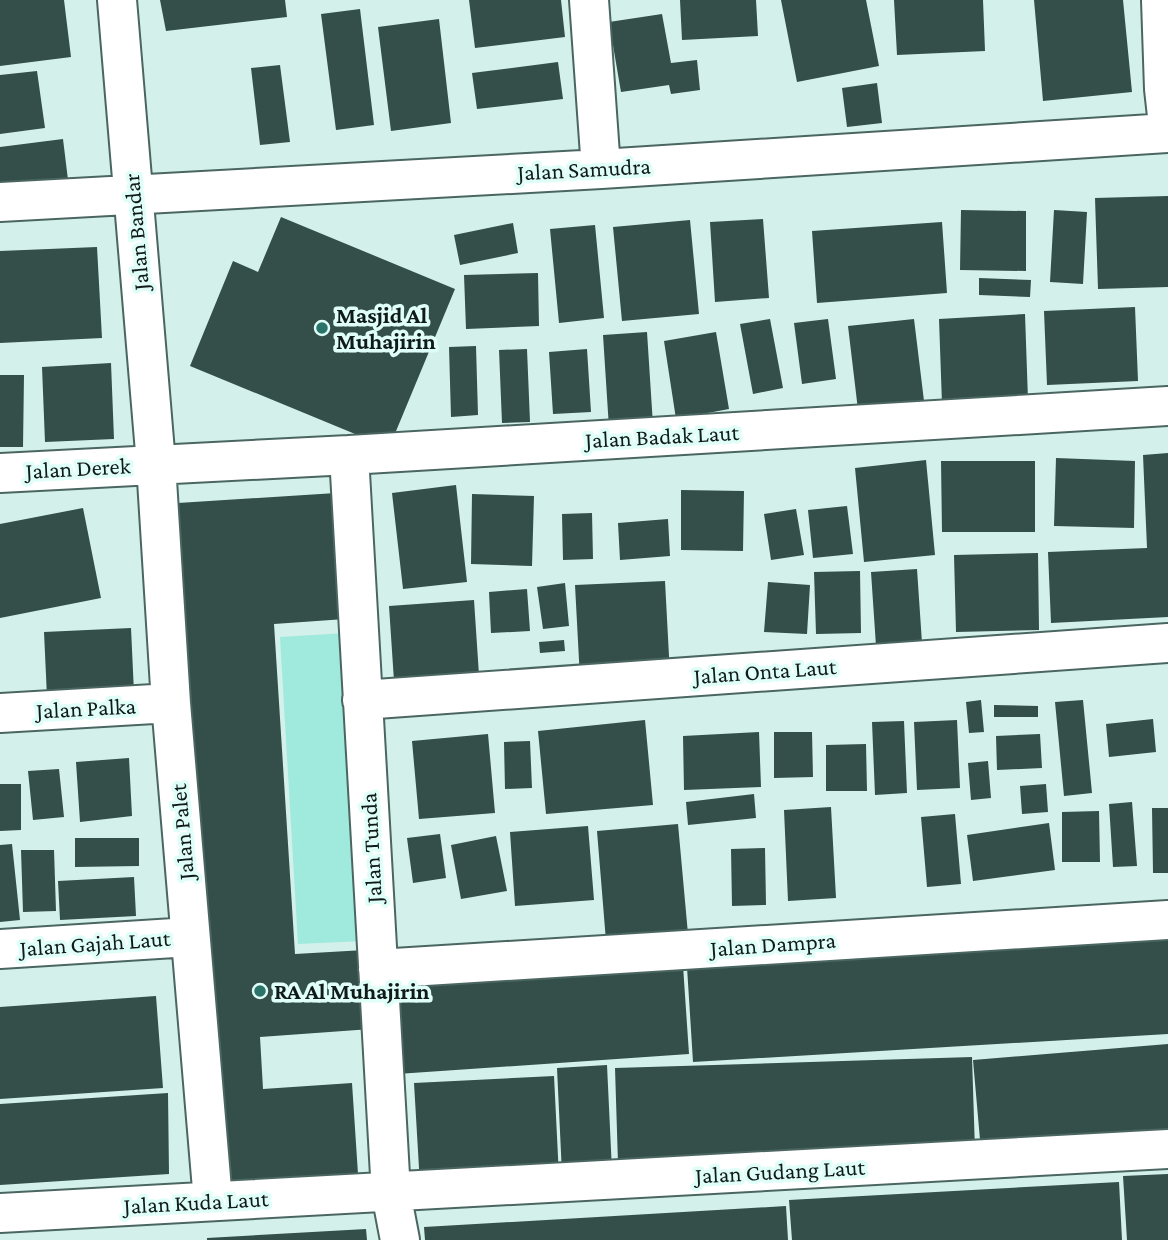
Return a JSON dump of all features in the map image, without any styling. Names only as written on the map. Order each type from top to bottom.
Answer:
[{"type":"street","name":"Jalan Bandar","points":[[117,0],[156,464]]},
{"type":"street","points":[[589,0],[601,169]]},
{"type":"street","points":[[1161,0],[1168,125]]},
{"type":"street","name":"Jalan Samudra","points":[[0,202],[601,169],[1168,133]]},
{"type":"street","name":"Jalan Badak Laut","points":[[156,464],[1168,406]]},
{"type":"street","name":"Jalan Tunda","points":[[349,455],[391,1193],[400,1240]]},
{"type":"street","name":"Jalan Derek","points":[[0,473],[156,464]]},
{"type":"street","name":"Jalan Palet","points":[[156,464],[190,937],[213,1201]]},
{"type":"street","name":"Jalan Onta Laut","points":[[362,700],[1168,643]]},
{"type":"street","name":"Jalan Palka","points":[[0,713],[172,703]]},
{"type":"street","name":"Jalan Dampra","points":[[378,969],[1168,920]]},
{"type":"street","name":"Jalan Gajah Laut","points":[[0,949],[190,937]]},
{"type":"street","name":"Jalan Gudang Laut","points":[[391,1193],[1168,1149]]},
{"type":"street","name":"Jalan Kuda Laut","points":[[0,1213],[391,1193]]},
{"type":"green space","points":[[346,633],[364,941],[298,944],[280,637]]},
{"type":"building","points":[[0,0],[64,0],[71,57],[0,66]]},
{"type":"building","points":[[160,0],[285,0],[287,17],[166,31]]},
{"type":"building","points":[[469,0],[561,0],[565,37],[475,48]]},
{"type":"building","points":[[680,0],[756,0],[758,36],[682,40]]},
{"type":"building","points":[[781,0],[866,0],[879,66],[797,82]]},
{"type":"building","points":[[894,0],[983,0],[985,51],[897,55]]},
{"type":"building","points":[[1034,0],[1123,0],[1132,92],[1043,101]]},
{"type":"building","points":[[360,9],[374,125],[336,130],[321,14]]},
{"type":"building","points":[[662,14],[671,63],[697,60],[700,90],[671,94],[669,85],[621,92],[609,22]]},
{"type":"building","points":[[439,19],[451,123],[391,131],[378,27]]},
{"type":"building","points":[[558,62],[563,99],[477,109],[472,73]]},
{"type":"building","points":[[280,65],[290,142],[260,145],[251,68]]},
{"type":"building","points":[[37,71],[45,128],[0,134],[0,75]]},
{"type":"building","points":[[877,83],[882,123],[847,127],[842,88]]},
{"type":"building","points":[[63,139],[68,180],[0,189],[0,147]]},
{"type":"building","points":[[1168,196],[1168,287],[1098,289],[1095,198]]},
{"type":"building","points":[[961,210],[1026,211],[1026,271],[960,270]]},
{"type":"building","points":[[1054,210],[1087,212],[1083,284],[1050,282]]},
{"type":"building","name":"Masjid Al Muhajirin","points":[[281,217],[455,289],[389,448],[190,366],[233,261],[258,272]]},
{"type":"building","points":[[763,219],[769,298],[715,302],[710,222]]},
{"type":"building","points":[[690,220],[699,314],[622,321],[613,227]]},
{"type":"building","points":[[942,222],[947,293],[817,303],[812,231]]},
{"type":"building","points":[[513,223],[518,253],[460,265],[454,235]]},
{"type":"building","points":[[595,225],[604,318],[559,323],[550,229]]},
{"type":"building","points":[[97,247],[102,338],[0,343],[0,251]]},
{"type":"building","points":[[538,273],[539,326],[466,329],[464,275]]},
{"type":"building","points":[[979,278],[1031,280],[1030,297],[979,295]]},
{"type":"building","points":[[1135,307],[1138,381],[1047,385],[1044,311]]},
{"type":"building","points":[[1025,314],[1028,400],[942,404],[939,319]]},
{"type":"building","points":[[770,319],[783,388],[753,394],[740,324]]},
{"type":"building","points":[[828,319],[836,379],[802,384],[794,323]]},
{"type":"building","points":[[914,319],[924,401],[858,410],[848,326]]},
{"type":"building","points":[[647,332],[653,425],[609,428],[603,335]]},
{"type":"building","points":[[716,332],[729,409],[676,419],[664,341]]},
{"type":"building","points":[[476,346],[478,415],[451,417],[449,347]]},
{"type":"building","points":[[527,349],[530,422],[502,423],[499,350]]},
{"type":"building","points":[[587,349],[591,412],[553,414],[549,352]]},
{"type":"building","points":[[111,363],[114,439],[45,442],[42,367]]},
{"type":"building","points":[[0,375],[24,375],[23,447],[0,447]]},
{"type":"building","points":[[1168,453],[1168,617],[1051,623],[1048,552],[1147,548],[1143,455]]},
{"type":"building","points":[[1056,458],[1135,461],[1134,528],[1054,526]]},
{"type":"building","points":[[926,460],[935,555],[864,562],[855,468]]},
{"type":"building","points":[[941,461],[1035,461],[1035,532],[942,532]]},
{"type":"building","points":[[456,485],[467,582],[403,589],[392,493]]},
{"type":"building","points":[[681,490],[744,491],[743,551],[681,550]]},
{"type":"building","points":[[336,493],[345,619],[274,624],[295,954],[365,950],[371,1029],[260,1037],[263,1089],[352,1083],[358,1174],[223,1184],[178,503]]},
{"type":"building","points":[[472,494],[534,496],[532,566],[471,564]]},
{"type":"building","points":[[847,506],[853,554],[813,558],[808,510]]},
{"type":"building","points":[[83,508],[101,598],[0,618],[0,524]]},
{"type":"building","points":[[796,509],[804,555],[771,560],[764,514]]},
{"type":"building","points":[[592,513],[593,559],[563,560],[562,514]]},
{"type":"building","points":[[668,519],[670,556],[620,560],[618,523]]},
{"type":"building","points":[[1038,553],[1039,630],[956,632],[954,555]]},
{"type":"building","points":[[917,569],[922,643],[876,646],[871,572]]},
{"type":"building","points":[[860,571],[861,633],[816,634],[814,572]]},
{"type":"building","points":[[665,581],[670,675],[580,679],[575,585]]},
{"type":"building","points":[[768,582],[810,585],[807,634],[764,632]]},
{"type":"building","points":[[565,583],[569,626],[543,629],[537,587]]},
{"type":"building","points":[[527,589],[530,631],[491,633],[489,592]]},
{"type":"building","points":[[474,600],[479,675],[394,681],[389,606]]},
{"type":"building","points":[[131,628],[134,693],[47,697],[44,632]]},
{"type":"building","points":[[564,640],[565,651],[540,653],[539,642]]},
{"type":"building","points":[[981,700],[984,732],[969,733],[966,702]]},
{"type":"building","points":[[1083,700],[1092,793],[1064,796],[1055,702]]},
{"type":"building","points":[[994,705],[1038,706],[1038,717],[994,717]]},
{"type":"building","points":[[1153,719],[1156,752],[1109,757],[1106,724]]},
{"type":"building","points":[[645,720],[653,805],[546,814],[538,731]]},
{"type":"building","points":[[957,720],[960,788],[917,790],[914,722]]},
{"type":"building","points":[[904,721],[907,793],[875,795],[872,722]]},
{"type":"building","points":[[759,732],[761,787],[684,790],[683,736]]},
{"type":"building","points":[[774,732],[812,732],[813,777],[774,778]]},
{"type":"building","points":[[488,734],[495,813],[419,819],[412,741]]},
{"type":"building","points":[[1040,734],[1042,768],[997,770],[996,736]]},
{"type":"building","points":[[530,741],[532,788],[505,789],[504,742]]},
{"type":"building","points":[[866,744],[867,791],[826,791],[826,745]]},
{"type":"building","points":[[129,758],[132,816],[80,822],[76,762]]},
{"type":"building","points":[[988,761],[991,798],[971,800],[968,763]]},
{"type":"building","points":[[59,769],[64,817],[33,820],[28,771]]},
{"type":"building","points":[[0,784],[21,784],[21,830],[0,831]]},
{"type":"building","points":[[1046,784],[1048,812],[1022,814],[1020,786]]},
{"type":"building","points":[[754,794],[756,818],[688,825],[686,802]]},
{"type":"building","points":[[1132,802],[1137,866],[1113,867],[1109,804]]},
{"type":"building","points":[[831,807],[836,898],[788,901],[784,810]]},
{"type":"building","points":[[1152,808],[1168,808],[1168,873],[1153,873]]},
{"type":"building","points":[[1099,811],[1100,862],[1062,862],[1062,812]]},
{"type":"building","points":[[955,814],[961,884],[927,887],[921,817]]},
{"type":"building","points":[[1049,823],[1055,870],[973,881],[967,835]]},
{"type":"building","points":[[678,824],[688,934],[606,941],[597,831]]},
{"type":"building","points":[[588,826],[594,900],[515,906],[510,832]]},
{"type":"building","points":[[440,834],[446,878],[413,883],[407,838]]},
{"type":"building","points":[[496,836],[507,891],[461,899],[451,845]]},
{"type":"building","points":[[75,838],[139,838],[139,866],[75,867]]},
{"type":"building","points":[[12,844],[20,920],[0,922],[0,845]]},
{"type":"building","points":[[765,848],[766,905],[732,906],[731,849]]},
{"type":"building","points":[[21,850],[54,850],[56,911],[23,912]]},
{"type":"building","points":[[134,877],[136,916],[60,920],[58,881]]},
{"type":"building","points":[[1168,939],[1168,1034],[693,1062],[687,967]]},
{"type":"building","points":[[682,951],[689,1054],[397,1074],[390,972]]},
{"type":"building","points":[[156,996],[163,1088],[0,1099],[0,1007]]},
{"type":"building","points":[[1168,1044],[1168,1136],[981,1151],[973,1060]]},
{"type":"building","points":[[972,1057],[975,1151],[618,1163],[615,1068]]},
{"type":"building","points":[[607,1065],[612,1171],[562,1174],[557,1068]]},
{"type":"building","points":[[554,1076],[559,1177],[420,1185],[414,1083]]},
{"type":"building","points":[[168,1093],[169,1174],[0,1185],[0,1104]]},
{"type":"building","points":[[1168,1174],[1168,1240],[1127,1240],[1123,1176]]},
{"type":"building","points":[[1119,1182],[1122,1240],[792,1240],[789,1200]]},
{"type":"building","points":[[786,1206],[788,1240],[425,1240],[424,1227]]},
{"type":"building","points":[[366,1229],[367,1240],[207,1240],[207,1238]]},
{"type":"place","name":"Masjid Al Muhajirin","points":[[322,328]]},
{"type":"place","name":"RA Al Muhajirin","points":[[260,991]]}]
